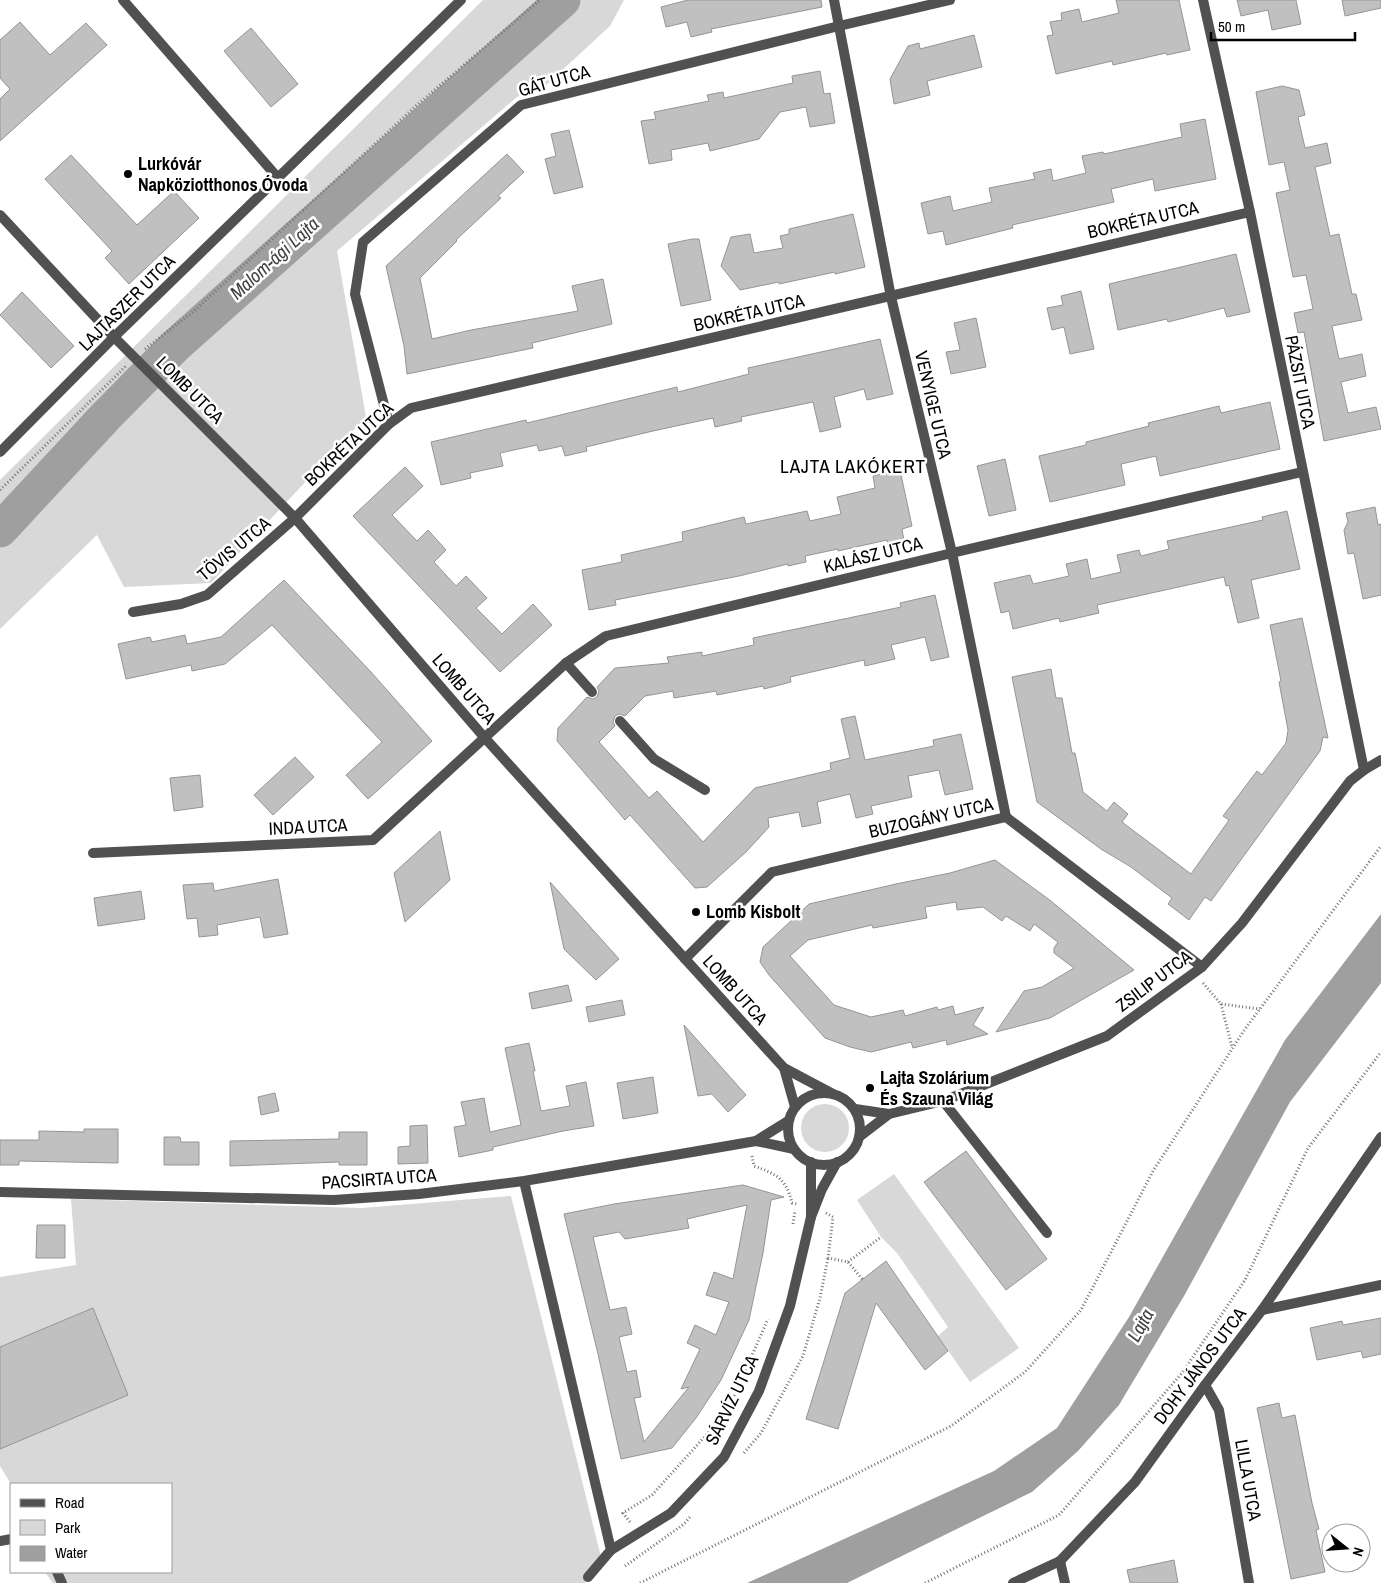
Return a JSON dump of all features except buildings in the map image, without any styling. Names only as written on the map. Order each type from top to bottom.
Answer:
[{"type":"street","points":[[123,0],[278,178]]},
{"type":"street","name":"LAJTASZER UTCA","points":[[0,452],[114,337],[462,0]]},
{"type":"street","name":"VENYIGE UTCA","points":[[834,0],[891,297],[952,553],[1006,817]]},
{"type":"street","name":"GÁT UTCA","points":[[389,424],[355,294],[364,242],[520,105],[950,0]]},
{"type":"street","name":"PÁZSIT UTCA","points":[[1203,0],[1250,212],[1364,770]]},
{"type":"street","name":"BOKRÉTA UTCA","points":[[295,518],[389,424],[411,408],[1250,212]]},
{"type":"street","name":"LOMB UTCA","points":[[0,215],[134,358],[295,518],[484,737],[784,1068]]},
{"type":"street","name":"KALÁSZ UTCA","points":[[484,737],[566,663],[606,636],[1302,472]]},
{"type":"street","name":"TÖVIS UTCA","points":[[133,612],[181,604],[207,595],[295,518]]},
{"type":"street","points":[[566,663],[592,692]]},
{"type":"street","points":[[620,721],[654,759],[705,790]]},
{"type":"street","name":"INDA UTCA","points":[[93,853],[373,840],[484,737]]},
{"type":"street","name":"ZSILIP UTCA","points":[[889,1114],[943,1101],[1107,1036],[1198,970],[1242,923],[1350,781],[1381,760]]},
{"type":"street","name":"BUZOGÁNY UTCA","points":[[685,959],[772,872],[1006,817],[1198,970]]},
{"type":"street","points":[[784,1068],[845,1099],[855,1110],[860,1122],[859,1137],[854,1150],[844,1159],[831,1165],[817,1164],[804,1159],[794,1149],[788,1136],[788,1121],[795,1107],[806,1097],[819,1093],[833,1094]]},
{"type":"street","points":[[784,1068],[795,1107]]},
{"type":"street","points":[[943,1101],[1048,1233]]},
{"type":"street","points":[[855,1110],[889,1114]]},
{"type":"street","points":[[859,1137],[889,1114]]},
{"type":"street","points":[[753,1141],[788,1121]]},
{"type":"street","name":"DOHY JÁNOS UTCA","points":[[1013,1583],[1060,1561],[1135,1482],[1262,1310],[1381,1137]]},
{"type":"street","points":[[753,1141],[794,1149]]},
{"type":"street","name":"PACSIRTA UTCA","points":[[0,1192],[334,1200],[419,1194],[524,1181],[753,1141]]},
{"type":"street","points":[[811,1162],[812,1210]]},
{"type":"street","points":[[812,1210],[837,1162]]},
{"type":"street","points":[[524,1181],[611,1550]]},
{"type":"street","name":"SÁRVÍZ UTCA","points":[[588,1577],[611,1550],[671,1513],[724,1457],[759,1392],[790,1306],[812,1210]]},
{"type":"street","points":[[1262,1310],[1381,1285]]},
{"type":"street","name":"LILLA UTCA","points":[[1205,1386],[1219,1410],[1249,1583]]},
{"type":"street","points":[[1060,1561],[1065,1583]]},
{"type":"path","points":[[0,490],[134,358],[194,311],[418,105],[540,0]]},
{"type":"path","points":[[640,1583],[951,1426],[1025,1372],[1081,1310],[1154,1171],[1232,1048],[1381,846]]},
{"type":"path","points":[[1198,970],[1221,1004],[1232,1048]]},
{"type":"path","points":[[1221,1004],[1260,1008]]},
{"type":"path","points":[[925,1583],[1059,1515],[1182,1373],[1245,1280],[1308,1148],[1381,1052]]},
{"type":"path","points":[[753,1141],[754,1166],[775,1173],[789,1190],[792,1202],[833,1217],[828,1258],[848,1262],[863,1280]]},
{"type":"path","points":[[791,1231],[796,1204]]},
{"type":"path","points":[[848,1262],[881,1237]]},
{"type":"path","points":[[638,1534],[623,1513],[652,1494],[727,1412],[770,1314]]},
{"type":"green space","points":[[483,0],[624,0],[610,26],[545,86],[517,97],[337,251],[366,417],[211,583],[124,587],[97,535],[0,629],[0,480]]},
{"type":"green space","points":[[820,1104],[830,1104],[842,1111],[849,1123],[849,1133],[842,1145],[830,1152],[820,1152],[812,1148],[805,1141],[801,1133],[801,1123],[805,1115],[812,1108]]},
{"type":"green space","points":[[894,1174],[1019,1348],[970,1382],[938,1336],[948,1327],[897,1253],[881,1237],[857,1200]]},
{"type":"green space","points":[[511,1196],[603,1565],[585,1583],[53,1583],[46,1573],[172,1573],[172,1483],[10,1483],[0,1466],[0,1277],[76,1265],[71,1199],[362,1208]]},
{"type":"water","name":"Lajta","points":[[1381,914],[1381,983],[1290,1102],[1184,1296],[1119,1405],[1078,1451],[1032,1492],[847,1583],[747,1583],[994,1471],[1057,1428],[1129,1317],[1285,1040]]},
{"type":"waterway","name":"Malom-ági Lajta","points":[[0,530],[106,416],[175,346],[563,0]]},
{"type":"place","name":"Lurkóvár Napköziotthonos Óvoda","points":[[128,174]]},
{"type":"place","name":"Lomb Kisbolt","points":[[696,912]]},
{"type":"place","name":"Lajta Szolárium És Szauna Világ","points":[[870,1088]]},
{"type":"district","name":"LAJTA LAKÓKERT","points":[[853,466]]}]
